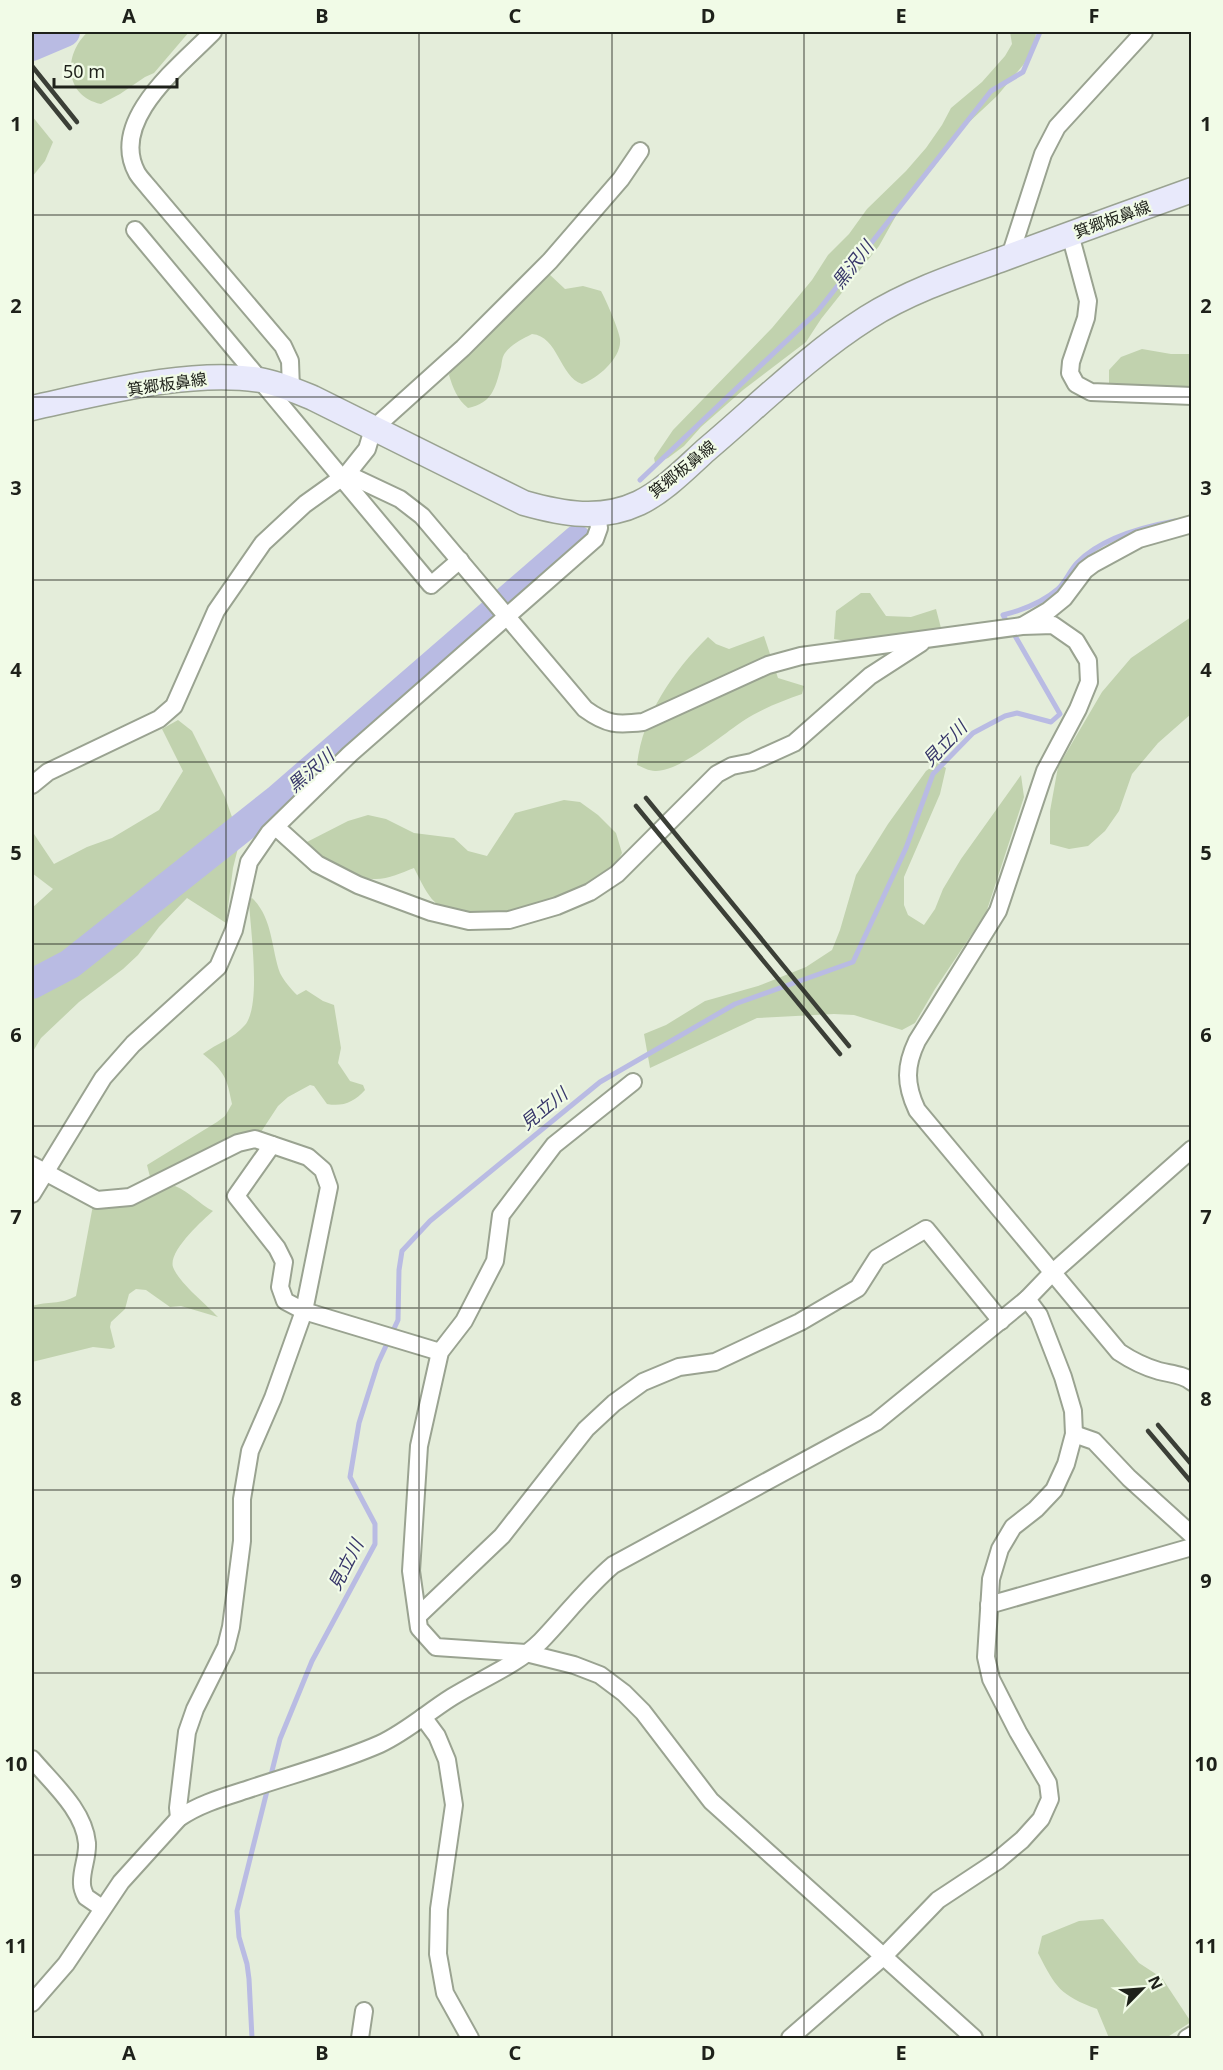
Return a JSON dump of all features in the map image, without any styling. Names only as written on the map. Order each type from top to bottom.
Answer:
[{"type":"main road","name":"箕郷板鼻線","points":[[32,408],[189,378],[221,377],[260,380],[291,389],[524,503],[556,512],[597,515],[640,503],[667,484],[814,358],[867,318],[923,288],[1191,190]]},
{"type":"street","points":[[213,32],[144,104],[135,122],[131,138],[132,158],[137,173],[149,188],[283,346],[290,361],[291,389]]},
{"type":"street","points":[[1010,256],[1043,154],[1057,127],[1144,32]]},
{"type":"street","points":[[32,785],[48,772],[168,713],[174,706],[216,611],[263,543],[305,504],[345,476],[367,449],[373,429],[463,348],[550,261],[621,179],[640,151]]},
{"type":"street","points":[[135,230],[260,380],[345,476],[431,585],[460,560]]},
{"type":"street","points":[[1070,234],[1088,301],[1086,318],[1071,362],[1070,373],[1076,384],[1091,392],[1191,396]]},
{"type":"street","points":[[345,476],[410,505],[422,516],[585,709],[601,721],[623,724],[643,722],[768,665],[801,656],[1022,626],[1053,625],[1076,641],[1088,661],[1089,682],[1078,709],[1045,771],[998,912],[917,1041],[909,1058],[908,1077],[911,1097],[917,1110],[1119,1352],[1158,1371],[1187,1378],[1191,1382]]},
{"type":"street","points":[[32,1194],[38,1168],[103,1078],[133,1044],[218,967],[234,930],[249,862],[276,827],[350,754],[595,539],[599,528],[597,515]]},
{"type":"street","points":[[1022,626],[1048,611],[1064,598],[1092,564],[1139,539],[1191,524]]},
{"type":"street","points":[[276,827],[317,864],[358,885],[431,912],[470,921],[509,920],[557,906],[599,886],[617,874],[717,774],[732,766],[752,762],[794,743],[870,676],[928,639]]},
{"type":"street","points":[[633,1082],[554,1144],[501,1215],[495,1261],[464,1321],[440,1352],[419,1446],[411,1571],[419,1628],[436,1647],[526,1653],[574,1665],[600,1675],[624,1693],[643,1712],[711,1801],[974,2038]]},
{"type":"street","points":[[38,1168],[97,1200],[130,1197],[238,1143],[255,1139],[308,1157],[324,1170],[329,1187],[304,1311],[273,1398],[250,1451],[242,1499],[242,1541],[231,1627],[226,1647],[195,1708],[187,1732],[178,1808],[179,1818]]},
{"type":"street","points":[[272,1145],[236,1196],[278,1248],[284,1262],[280,1287],[285,1301],[304,1311],[440,1352]]},
{"type":"street","points":[[32,2003],[66,1964],[121,1882],[169,1826],[179,1818],[220,1799],[380,1743],[404,1730],[453,1696],[526,1653],[540,1642],[595,1580],[613,1565],[876,1422],[1027,1299],[1052,1273],[1191,1149]]},
{"type":"street","points":[[418,1616],[502,1536],[586,1430],[614,1403],[643,1382],[678,1367],[715,1362],[800,1322],[858,1288],[877,1258],[926,1229],[1001,1321]]},
{"type":"street","points":[[790,2038],[883,1957],[938,1900],[997,1862],[1022,1840],[1041,1819],[1050,1798],[1048,1783],[991,1679],[986,1657],[991,1579],[1000,1549],[1013,1527],[1036,1509],[1054,1490],[1066,1464],[1074,1434],[1073,1411],[1063,1377],[1039,1315],[1027,1299]]},
{"type":"street","points":[[1074,1434],[1094,1441],[1191,1535]]},
{"type":"street","points":[[989,1605],[1191,1547]]},
{"type":"street","points":[[423,1717],[437,1736],[447,1760],[454,1805],[439,1909],[438,1954],[445,1993],[470,2038]]},
{"type":"street","points":[[32,1759],[72,1807],[84,1827],[87,1862],[82,1883],[86,1897],[102,1908]]},
{"type":"street","points":[[360,2038],[364,2011]]},
{"type":"street","points":[[1187,2038],[1191,2035]]},
{"type":"green space","points":[[88,32],[189,32],[154,73],[101,104],[89,100],[80,92],[74,84],[71,73],[74,51]]},
{"type":"green space","points":[[1010,32],[1036,32],[1035,45],[1024,64],[997,96],[966,125],[933,168],[911,189],[879,246],[821,319],[806,342],[743,390],[701,427],[684,446],[668,458],[655,463],[654,458],[673,430],[772,328],[867,209],[926,148],[951,108],[982,82],[1005,56],[1012,44]]},
{"type":"green space","points":[[32,116],[53,142],[45,161],[32,177]]},
{"type":"green space","points":[[548,273],[565,289],[583,286],[601,291],[620,339],[620,346],[613,360],[602,372],[582,384],[569,374],[548,342],[541,336],[532,334],[514,344],[505,353],[494,388],[487,399],[468,408],[454,389],[449,375],[452,369]]},
{"type":"green space","points":[[1142,349],[1171,354],[1191,354],[1191,388],[1109,386],[1109,370],[1121,357]]},
{"type":"green space","points":[[861,593],[870,593],[886,616],[911,617],[936,609],[941,628],[847,641],[834,639],[836,611]]},
{"type":"green space","points":[[1191,617],[1191,714],[1158,743],[1132,774],[1119,811],[1105,831],[1088,846],[1069,849],[1050,844],[1050,811],[1058,767],[1102,692],[1131,658]]},
{"type":"green space","points":[[764,636],[778,678],[804,686],[802,694],[750,717],[676,766],[655,771],[637,765],[645,729],[652,712],[671,680],[695,650],[708,637],[716,644],[729,649]]},
{"type":"green space","points":[[178,720],[192,731],[225,797],[240,840],[233,868],[226,923],[187,898],[159,927],[138,955],[79,1002],[41,1038],[32,1053],[32,908],[53,889],[32,873],[32,831],[54,864],[87,847],[112,838],[159,810],[183,771],[162,729]]},
{"type":"green space","points":[[937,763],[946,768],[940,794],[904,877],[904,905],[908,915],[924,925],[961,859],[1021,775],[1024,797],[986,913],[915,1023],[902,1030],[854,1015],[757,1018],[650,1068],[644,1034],[666,1025],[705,1001],[758,986],[806,967],[832,950],[856,875],[888,824],[926,771]]},
{"type":"green space","points":[[564,800],[580,802],[598,815],[616,833],[622,853],[614,865],[587,885],[553,900],[519,910],[498,912],[444,908],[432,899],[414,868],[394,876],[365,878],[336,866],[301,845],[348,821],[368,815],[386,819],[414,833],[454,838],[468,851],[487,856],[515,813]]},
{"type":"green space","points":[[252,898],[268,924],[280,973],[286,982],[297,995],[306,990],[334,1005],[341,1048],[338,1063],[350,1081],[363,1085],[365,1090],[348,1103],[333,1105],[327,1104],[314,1086],[310,1085],[288,1097],[278,1106],[259,1135],[151,1181],[147,1165],[217,1122],[225,1116],[232,1104],[224,1076],[203,1054],[240,1030],[250,1015],[254,984],[249,900]]},
{"type":"green space","points":[[175,1186],[213,1211],[181,1245],[173,1260],[173,1267],[187,1286],[218,1317],[181,1306],[170,1307],[146,1290],[136,1289],[129,1294],[125,1309],[111,1322],[115,1347],[111,1349],[93,1347],[32,1362],[32,1306],[65,1301],[76,1296],[93,1205]]},
{"type":"green space","points":[[1103,1919],[1139,1963],[1162,1978],[1191,2022],[1166,2038],[1109,2038],[1097,2009],[1060,1989],[1038,1953],[1042,1936],[1079,1921]]},
{"type":"waterway","points":[[32,46],[65,32]]},
{"type":"waterway","name":"黒沢川","points":[[640,480],[817,312],[991,91],[1023,72],[1040,32]]},
{"type":"waterway","name":"見立川","points":[[252,2038],[249,1979],[239,1937],[237,1911],[280,1739],[312,1661],[375,1544],[375,1524],[350,1477],[359,1423],[378,1363],[398,1320],[399,1270],[402,1251],[430,1221],[600,1082],[735,1004],[853,962],[906,848],[933,774],[973,733],[1005,716],[1017,713],[1051,722],[1060,714],[1003,615],[1018,611],[1052,594],[1061,586],[1077,563],[1110,540],[1136,530],[1175,521]]},
{"type":"waterway","name":"黒沢川","points":[[32,984],[70,964],[277,800],[577,540]]},
{"type":"railway","points":[[32,66],[77,122]]},
{"type":"railway","points":[[32,81],[70,128]]},
{"type":"railway","points":[[646,798],[849,1046]]},
{"type":"railway","points":[[636,806],[840,1054]]},
{"type":"railway","points":[[1158,1425],[1192,1465]]},
{"type":"railway","points":[[1148,1431],[1192,1483]]}]
